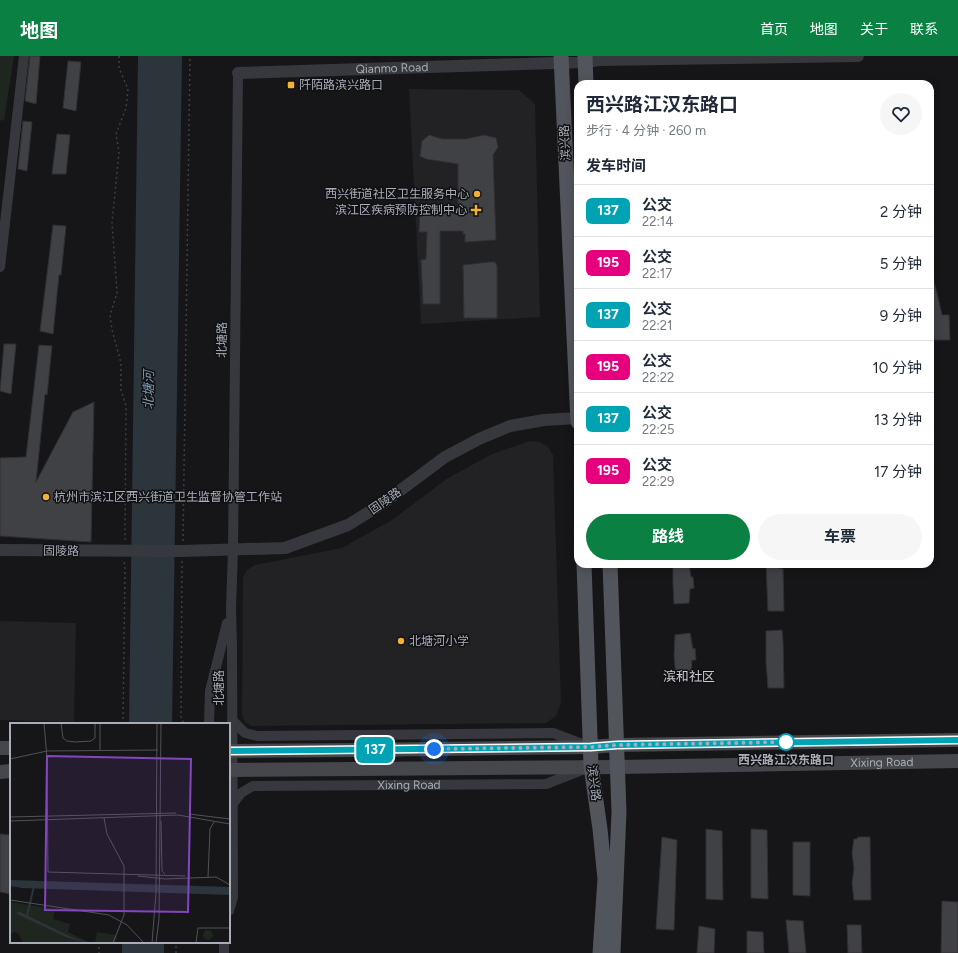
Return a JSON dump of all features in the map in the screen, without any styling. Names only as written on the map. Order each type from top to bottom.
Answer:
[{"type":"main road","name":"滨兴路","points":[[561,59],[574,334]]},
{"type":"main road","points":[[585,59],[586,80]]},
{"type":"main road","name":"滨兴路","points":[[584,568],[591,766],[605,879],[600,953]]},
{"type":"main road","name":"滨兴路","points":[[610,568],[619,812],[613,953]]},
{"type":"main road","name":"Xixing Road","points":[[230,751],[591,747],[617,745],[958,740]]},
{"type":"main road","name":"Xixing Road","points":[[230,770],[591,766],[617,767],[958,761]]},
{"type":"main road","points":[[0,772],[10,771]]},
{"type":"street","points":[[0,267],[24,56]]},
{"type":"street","name":"Qianmo Road","points":[[238,73],[561,59],[607,60],[858,56]]},
{"type":"street","name":"北塘路","points":[[230,908],[233,897],[231,608],[233,550],[238,73]]},
{"type":"street","name":"固陵路","points":[[0,550],[182,552],[285,548],[348,526],[382,504],[445,457],[479,438],[510,426],[544,420],[574,418]]},
{"type":"street","name":"北塘路","points":[[209,723],[210,691],[224,642],[231,608]]},
{"type":"street","name":"Xixing Road","points":[[232,720],[245,733],[257,736],[553,733],[591,747]]},
{"type":"street","name":"Xixing Road","points":[[232,805],[240,793],[253,786],[546,784],[591,766]]},
{"type":"path","points":[[119,56],[119,68],[128,89],[126,108],[116,134],[119,152],[112,223],[117,293],[110,315],[120,363],[121,390],[126,406],[126,537],[122,552],[125,569],[123,723]]},
{"type":"path","points":[[184,723],[181,717],[182,552],[190,56]]},
{"type":"shaded area","points":[[0,56],[14,56],[4,121],[0,120]]},
{"type":"shaded area","name":"滨江区疾病预防控制中心","points":[[409,89],[519,90],[535,104],[540,317],[421,324]]},
{"type":"shaded area","name":"北塘河小学","points":[[530,441],[540,442],[548,447],[553,455],[561,703],[556,716],[546,723],[251,726],[245,722],[242,715],[243,578],[247,570],[255,565],[342,548],[392,520],[448,478],[492,454]]},
{"type":"shaded area","points":[[0,621],[76,623],[74,722],[0,720]]},
{"type":"water","name":"北塘河","points":[[138,56],[182,56],[172,723],[129,723]]},
{"type":"water","points":[[122,943],[164,943],[164,953],[122,953]]},
{"type":"building","points":[[30,56],[40,56],[36,104],[25,101]]},
{"type":"building","points":[[68,61],[81,62],[76,111],[63,108]]},
{"type":"building","points":[[23,121],[32,122],[27,171],[18,169]]},
{"type":"building","points":[[57,134],[70,135],[66,174],[52,174]]},
{"type":"building","points":[[429,135],[442,139],[466,139],[484,135],[496,138],[498,147],[493,155],[496,240],[465,242],[465,234],[463,234],[463,231],[440,231],[440,304],[423,304],[421,260],[426,259],[427,232],[419,232],[420,209],[458,209],[458,164],[426,159],[420,156],[422,141]]},
{"type":"building","points":[[53,225],[66,226],[53,334],[40,331]]},
{"type":"building","points":[[495,262],[497,266],[497,318],[464,318],[463,265]]},
{"type":"building","points":[[934,282],[942,315],[949,315],[950,340],[934,340]]},
{"type":"building","points":[[4,344],[16,344],[11,394],[0,391]]},
{"type":"building","name":"杭州市滨江区西兴街道卫生监督协管工作站","points":[[39,345],[52,346],[47,395],[45,394],[36,482],[73,412],[94,402],[91,542],[0,536],[0,458],[26,457]]},
{"type":"building","points":[[673,568],[690,568],[691,577],[693,577],[694,588],[690,589],[689,603],[674,604]]},
{"type":"building","points":[[766,568],[783,569],[784,611],[768,611]]},
{"type":"building","points":[[782,630],[784,688],[768,688],[766,631]]},
{"type":"building","points":[[690,633],[693,649],[695,648],[696,660],[692,660],[691,675],[676,676],[674,656],[675,635]]},
{"type":"building","points":[[706,829],[722,831],[723,900],[706,899]]},
{"type":"building","points":[[751,829],[767,830],[768,899],[751,898]]},
{"type":"building","points":[[0,834],[10,835],[10,894],[0,892]]},
{"type":"building","points":[[662,837],[677,840],[674,930],[656,929]]},
{"type":"building","points":[[858,837],[870,837],[871,900],[854,900],[852,883],[854,869],[852,853],[854,839],[857,839]]},
{"type":"building","points":[[793,842],[810,842],[810,896],[793,895]]},
{"type":"building","points":[[942,901],[958,902],[958,953],[941,953]]},
{"type":"building","points":[[786,920],[803,921],[806,953],[789,953]]},
{"type":"building","points":[[847,925],[861,925],[862,953],[848,953]]},
{"type":"building","points":[[699,926],[715,929],[714,953],[697,953]]},
{"type":"building","points":[[747,931],[763,932],[764,953],[747,953]]},
{"type":"bus line","name":"137","points":[[230,751],[591,747],[617,745],[958,740]]},
{"type":"place","name":"阡陌路滨兴路口","points":[[291,85]]},
{"type":"place","name":"西兴街道社区卫生服务中心","points":[[477,194]]},
{"type":"place","name":"滨江区疾病预防控制中心","points":[[476,210]]},
{"type":"place","name":"杭州市滨江区西兴街道卫生监督协管工作站","points":[[46,497]]},
{"type":"place","name":"北塘河小学","points":[[401,641]]},
{"type":"place","name":"西兴路江汉东路口","points":[[786,742]]},
{"type":"district","name":"滨和社区","points":[[689,676]]},
{"type":"route","points":[[434,749],[786,742]]}]
